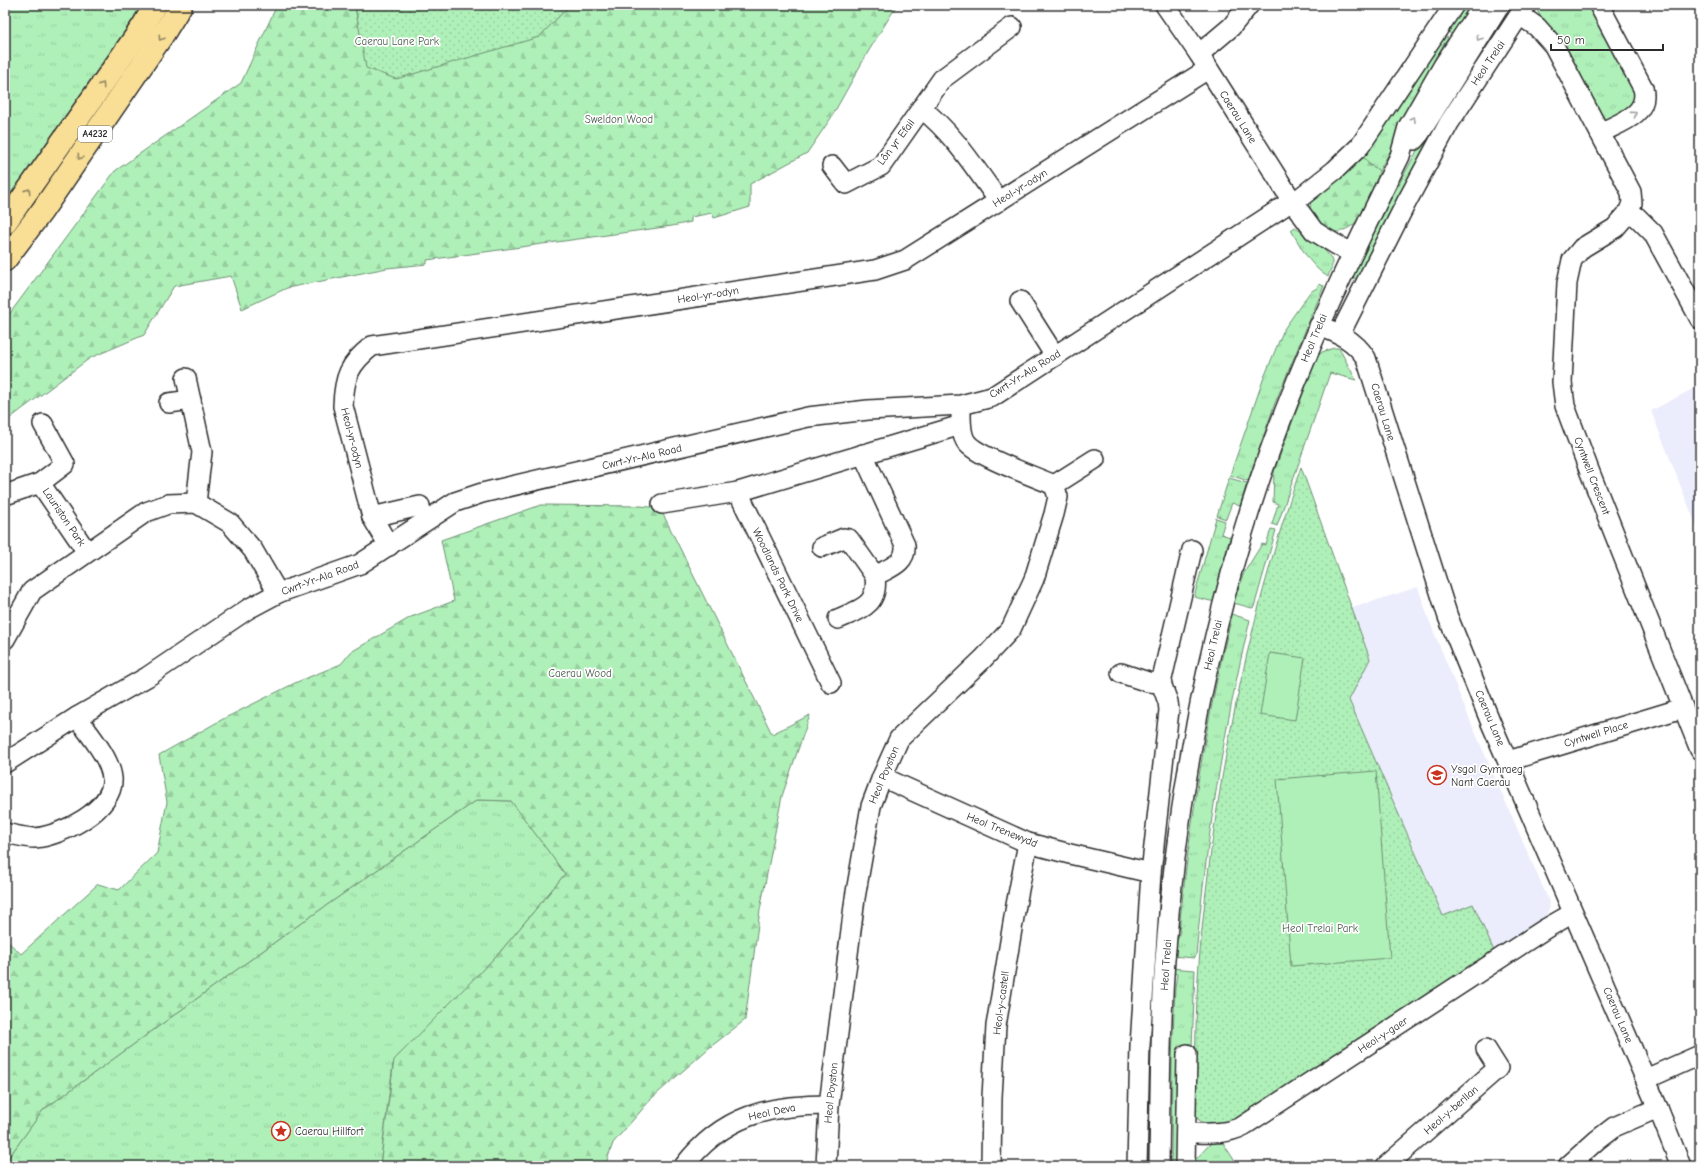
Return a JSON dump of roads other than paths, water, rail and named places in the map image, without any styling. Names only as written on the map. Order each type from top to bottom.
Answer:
[{"type":"main road","name":"A4232","points":[[5,223],[143,26],[156,5]]},
{"type":"main road","name":"A4232","points":[[5,260],[47,205],[162,36],[181,5]]},
{"type":"street","name":"Caerau Lane","points":[[1165,5],[1204,61],[1292,201],[1314,231],[1352,253]]},
{"type":"street","name":"Heol-yr-odyn","points":[[389,546],[372,517],[343,406],[344,387],[348,372],[360,356],[372,346],[875,270],[905,260],[998,201],[1204,61],[1249,5]]},
{"type":"street","points":[[1292,201],[1301,198],[1336,170],[1360,146],[1454,5]]},
{"type":"street","name":"Heol Trelai","points":[[1159,1166],[1165,961],[1177,842],[1199,709],[1223,606],[1258,485],[1286,406],[1319,326],[1352,253],[1400,156],[1408,127],[1443,66],[1483,5]]},
{"type":"street","name":"Heol Trelai","points":[[1400,156],[1420,133],[1500,5]]},
{"type":"street","points":[[1599,5],[1643,88],[1645,96],[1641,108],[1635,114],[1600,133]]},
{"type":"street","points":[[1523,10],[1554,46],[1600,133],[1630,192],[1632,203],[1628,213],[1637,216],[1653,234],[1693,290],[1700,319]]},
{"type":"street","name":"Heol Trelai","points":[[1340,334],[1441,137],[1472,86],[1523,10]]},
{"type":"street","name":"Lôn yr Efail","points":[[832,166],[846,184],[881,166],[942,79],[1012,28]]},
{"type":"street","name":"Lôn yr Efail","points":[[921,108],[938,121],[955,139],[998,201]]},
{"type":"street","name":"Cwrt-Yr-Ala Road","points":[[5,763],[77,717],[147,677],[248,609],[278,593],[360,564],[455,502],[482,493],[808,417],[868,410],[961,405],[992,397],[1292,201]]},
{"type":"street","name":"Cyntwell Crescent","points":[[1628,213],[1615,228],[1582,248],[1572,260],[1567,283],[1562,382],[1565,406],[1700,750]]},
{"type":"street","points":[[1020,301],[1055,356]]},
{"type":"street","name":"Caerau Lane","points":[[1319,326],[1340,334],[1358,348],[1366,358],[1438,591],[1508,761],[1646,1079],[1681,1166]]},
{"type":"street","points":[[186,378],[202,452],[196,503],[230,523],[253,550],[278,593]]},
{"type":"street","points":[[169,403],[191,400]]},
{"type":"street","points":[[961,405],[961,425],[966,443],[983,454],[1054,484],[1095,459]]},
{"type":"street","name":"Lauriston Park","points":[[5,495],[40,483],[66,464],[43,424]]},
{"type":"street","points":[[662,504],[738,492],[961,425]]},
{"type":"street","points":[[863,454],[905,545],[906,552],[900,563],[875,576]]},
{"type":"street","name":"Lauriston Park","points":[[40,483],[87,552]]},
{"type":"street","name":"Heol Poyston","points":[[826,1166],[829,1105],[855,898],[871,806],[899,739],[983,659],[1012,629],[1034,579],[1054,514],[1058,497],[1054,484]]},
{"type":"street","name":"Woodlands Park Drive","points":[[738,492],[814,661],[831,683]]},
{"type":"street","name":"Lauriston Park","points":[[5,639],[32,590],[146,512],[168,504],[196,503]]},
{"type":"street","points":[[372,517],[420,506]]},
{"type":"street","points":[[822,547],[844,538],[849,539],[852,541],[875,576],[876,586],[872,599],[866,607],[838,619]]},
{"type":"street","points":[[1121,673],[1148,682],[1161,682],[1192,550]]},
{"type":"street","name":"Heol Trelai","points":[[1131,1166],[1151,872],[1169,710],[1168,702],[1161,682]]},
{"type":"street","name":"Cyntwell Place","points":[[1508,761],[1683,708]]},
{"type":"street","points":[[5,833],[35,838],[60,833],[88,816],[104,801],[111,786],[112,778],[108,764],[77,717]]},
{"type":"street","name":"Heol Trenewydd","points":[[882,777],[1028,842],[1070,854],[1151,872]]},
{"type":"street","name":"Heol-y-castell","points":[[991,1166],[992,1097],[996,1026],[1028,842]]},
{"type":"street","name":"Heol-y-gaer","points":[[1186,1133],[1221,1133],[1233,1131],[1243,1126],[1573,913]]},
{"type":"street","name":"Heol-y-berllan","points":[[1386,1166],[1498,1068],[1486,1049]]},
{"type":"street","points":[[1185,1166],[1187,1054]]},
{"type":"street","points":[[1646,1079],[1700,1055]]},
{"type":"street","name":"Heol Deva","points":[[684,1166],[695,1152],[718,1132],[741,1118],[769,1110],[797,1105],[829,1105]]},
{"type":"street","points":[[1568,1166],[1614,1127],[1658,1108]]},
{"type":"place","name":"Ysgol Gymraeg Nant Caerau","points":[[1437,775]]},
{"type":"place","name":"Caerau Hillfort","points":[[281,1131]]},
{"type":"park label","name":"Caerau Lane Park","points":[[397,41]]},
{"type":"park label","name":"Sweldon Wood","points":[[619,119]]},
{"type":"park label","name":"Caerau Wood","points":[[580,673]]},
{"type":"park label","name":"Heol Trelai Park","points":[[1320,928]]}]
